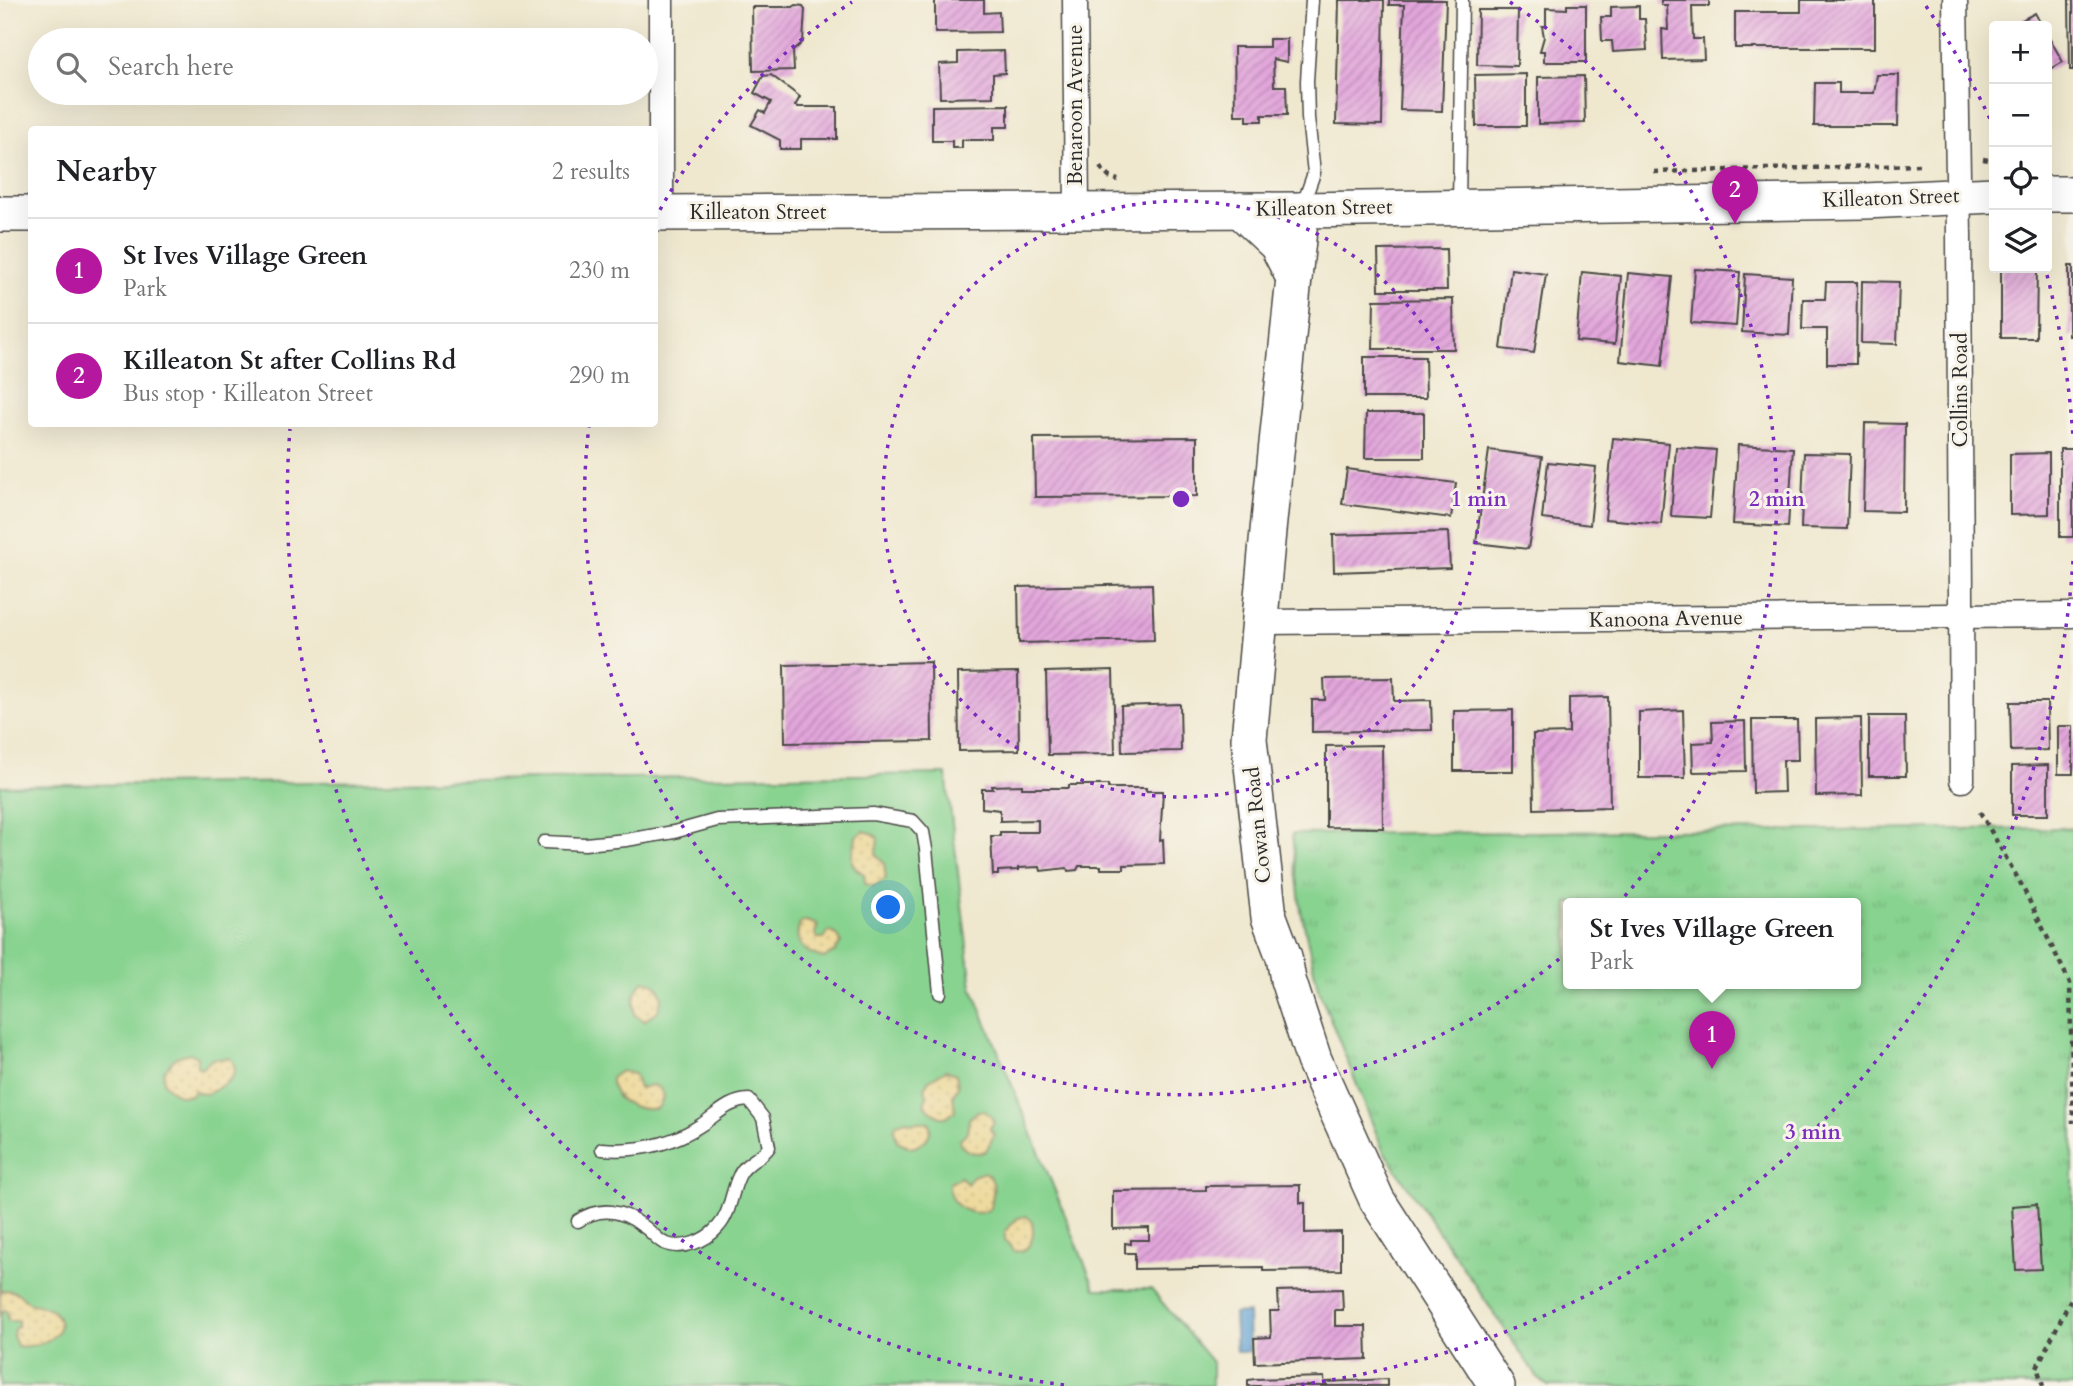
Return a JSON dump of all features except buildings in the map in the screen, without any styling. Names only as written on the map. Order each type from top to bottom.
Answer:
[{"type":"main road","points":[[2052,194],[2073,194]]},
{"type":"main road","name":"Killeaton Street","points":[[658,213],[1301,210],[1865,201],[1989,195]]},
{"type":"main road","points":[[1240,210],[1277,246],[1294,278]]},
{"type":"main road","name":"Cowan Road","points":[[1301,210],[1249,739],[1269,917],[1284,957],[1314,1060],[1377,1200],[1497,1386]]},
{"type":"main road","points":[[0,214],[28,214]]},
{"type":"street","points":[[658,213],[661,0]]},
{"type":"street","name":"Benaroon Avenue","points":[[1075,0],[1077,210]]},
{"type":"street","name":"Collins Road","points":[[1955,0],[1962,780]]},
{"type":"street","name":"Kanoona Avenue","points":[[1259,622],[2073,615]]},
{"type":"lane","points":[[1301,210],[1314,173],[1307,81],[1312,0]]},
{"type":"lane","points":[[1459,206],[1462,0]]},
{"type":"lane","points":[[544,842],[585,844],[626,840],[729,819],[873,814],[913,821],[923,832],[926,849],[940,993]]},
{"type":"lane","points":[[578,1221],[597,1213],[618,1211],[644,1226],[664,1243],[677,1247],[693,1244],[719,1226],[732,1199],[739,1175],[755,1157],[766,1153],[769,1147],[763,1118],[749,1100],[736,1101],[701,1126],[667,1143],[635,1150],[602,1149]]},
{"type":"path","points":[[1983,159],[1989,160]]},
{"type":"path","points":[[1980,812],[2021,884],[2070,983],[2073,1123]]},
{"type":"path","points":[[2043,1386],[2037,1367],[2073,1295]]},
{"type":"green space","points":[[946,774],[972,987],[1095,1289],[1151,1289],[1212,1362],[1212,1386],[0,1386],[0,786]]},
{"type":"green space","points":[[2073,828],[2073,1386],[1548,1386],[1538,1378],[1383,1150],[1318,988],[1301,911],[1292,834]]},
{"type":"sand","points":[[864,831],[878,838],[876,854],[884,863],[886,878],[875,886],[865,884],[864,874],[852,862],[856,836]]},
{"type":"sand","points":[[801,922],[818,925],[815,934],[817,938],[824,938],[829,931],[837,935],[841,942],[835,952],[824,958],[801,946],[798,929]]},
{"type":"sand","points":[[644,981],[656,985],[662,997],[658,1011],[644,1021],[635,1015],[634,1005],[636,992]]},
{"type":"sand","points":[[190,1053],[197,1057],[197,1066],[201,1069],[212,1059],[230,1058],[234,1074],[208,1093],[202,1094],[194,1090],[192,1095],[176,1094],[164,1083],[163,1072],[176,1057]]},
{"type":"sand","points":[[946,1070],[956,1074],[958,1086],[953,1095],[955,1111],[942,1117],[924,1104],[927,1095],[925,1088],[928,1081]]},
{"type":"sand","points":[[621,1071],[634,1074],[639,1088],[652,1085],[659,1087],[664,1096],[658,1108],[637,1108],[618,1098],[611,1078]]},
{"type":"sand","points":[[978,1111],[990,1115],[994,1122],[990,1128],[994,1135],[986,1151],[973,1153],[966,1150],[959,1140],[967,1132],[969,1119]]},
{"type":"sand","points":[[906,1120],[929,1122],[930,1131],[927,1138],[912,1148],[897,1141],[894,1129],[897,1123]]},
{"type":"sand","points":[[984,1172],[992,1179],[993,1184],[991,1208],[976,1213],[955,1203],[949,1190],[950,1182],[961,1177],[967,1184],[973,1176]]},
{"type":"sand","points":[[1026,1216],[1032,1221],[1031,1242],[1025,1249],[1014,1251],[1005,1240],[1005,1231],[1018,1218]]},
{"type":"sand","points":[[0,1290],[13,1291],[32,1304],[51,1309],[59,1320],[56,1334],[42,1343],[17,1346],[13,1336],[18,1321],[8,1321],[7,1311],[4,1310],[0,1319]]},
{"type":"water","points":[[1248,1313],[1249,1352],[1236,1352],[1234,1314]]},
{"type":"place","name":"Killeaton St after Collins Rd","points":[[1735,224]]},
{"type":"place","name":"St Ives Village Green","points":[[1712,1069]]}]
